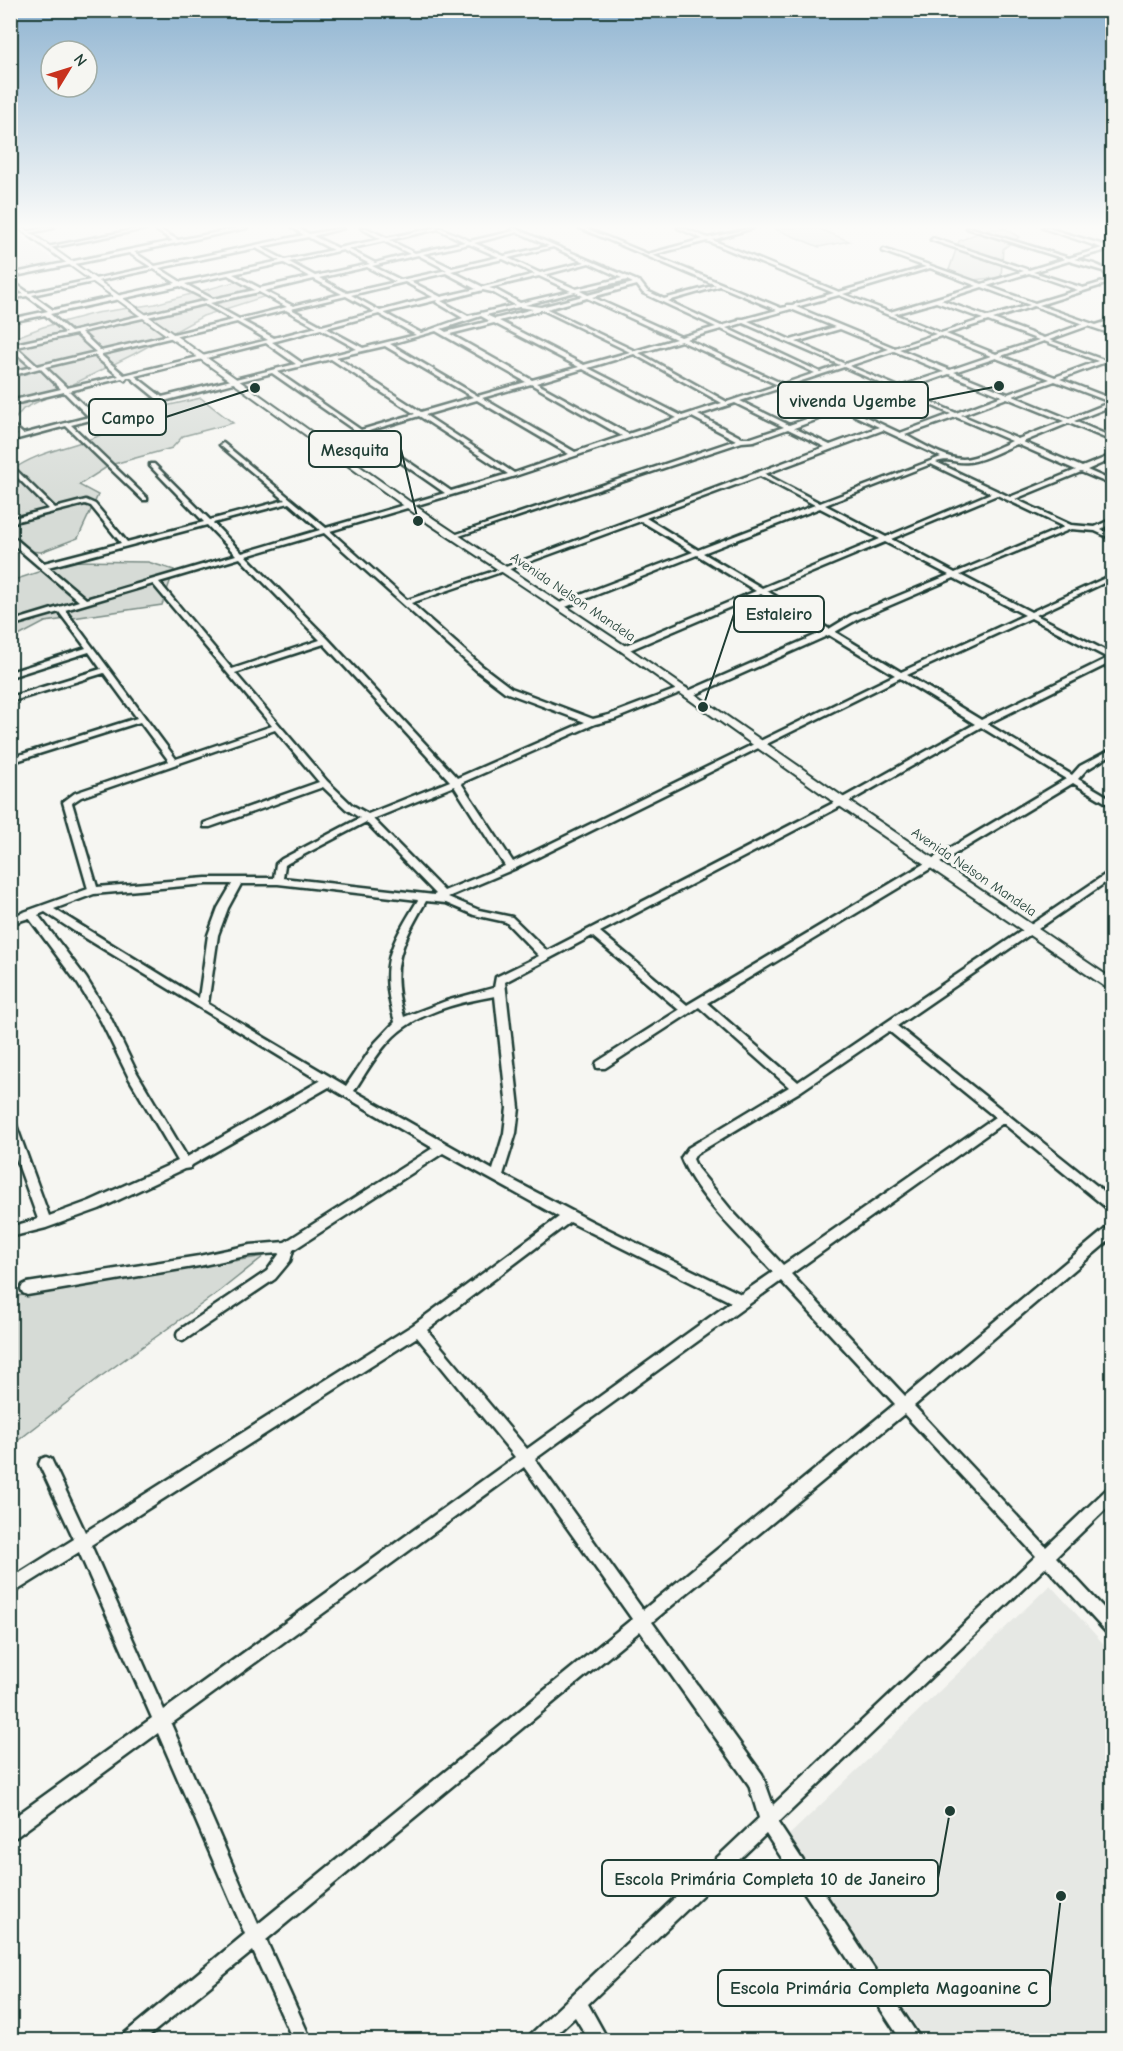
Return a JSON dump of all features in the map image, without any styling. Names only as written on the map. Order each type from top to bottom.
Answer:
[{"type":"street","points":[[62,324],[124,378]]},
{"type":"street","points":[[14,346],[116,324]]},
{"type":"street","name":"Avenida Nelson Mandela","points":[[155,324],[411,507],[624,649],[842,802],[1113,985]]},
{"type":"street","points":[[10,374],[227,324]]},
{"type":"street","points":[[246,324],[300,364]]},
{"type":"street","points":[[314,324],[330,330],[361,349]]},
{"type":"street","points":[[10,403],[124,378],[332,324]]},
{"type":"street","points":[[400,324],[421,335]]},
{"type":"street","points":[[10,439],[234,380],[421,335],[453,324]]},
{"type":"street","points":[[445,334],[483,324]]},
{"type":"street","points":[[498,324],[681,418]]},
{"type":"street","points":[[575,324],[632,351],[727,404]]},
{"type":"street","points":[[648,324],[782,385]]},
{"type":"street","points":[[716,324],[819,374]]},
{"type":"street","points":[[359,432],[729,324]]},
{"type":"street","points":[[749,324],[1113,483]]},
{"type":"street","points":[[832,324],[1113,439]]},
{"type":"street","points":[[914,324],[1113,402]]},
{"type":"street","points":[[10,624],[411,507],[973,324]]},
{"type":"street","points":[[1000,324],[1113,365]]},
{"type":"street","points":[[1088,324],[1113,333]]},
{"type":"street","points":[[454,536],[741,440],[752,440],[996,355],[1099,324]]},
{"type":"street","points":[[791,342],[840,327]]},
{"type":"street","points":[[438,330],[627,436]]},
{"type":"street","points":[[10,339],[14,346],[93,417]]},
{"type":"street","points":[[384,343],[574,454]]},
{"type":"street","points":[[330,356],[513,475]]},
{"type":"street","points":[[900,435],[1113,358]]},
{"type":"street","points":[[272,371],[451,494]]},
{"type":"street","points":[[132,376],[161,399]]},
{"type":"street","points":[[790,383],[946,457],[961,461],[971,460],[1113,402]]},
{"type":"street","points":[[735,401],[831,448]]},
{"type":"street","points":[[693,415],[741,440]]},
{"type":"street","points":[[67,424],[145,499]]},
{"type":"street","points":[[10,425],[22,436]]},
{"type":"street","points":[[405,603],[762,475],[885,427]]},
{"type":"street","points":[[223,445],[327,532],[497,684],[515,694],[592,722]]},
{"type":"street","points":[[560,606],[946,457]]},
{"type":"street","points":[[1010,499],[1113,457]]},
{"type":"street","points":[[931,462],[1070,527],[1096,529],[1113,537]]},
{"type":"street","points":[[152,465],[325,641],[456,782],[511,867]]},
{"type":"street","points":[[10,466],[53,509]]},
{"type":"street","points":[[762,475],[1113,658]]},
{"type":"street","points":[[10,481],[21,478]]},
{"type":"street","points":[[624,649],[996,493]]},
{"type":"street","points":[[42,566],[291,501]]},
{"type":"street","points":[[10,521],[82,502],[90,503],[124,543]]},
{"type":"street","points":[[641,518],[1113,802]]},
{"type":"street","points":[[1096,529],[1113,521]]},
{"type":"street","points":[[278,881],[281,864],[285,861],[367,818],[456,782],[592,722],[686,692],[831,631],[855,616],[1070,527]]},
{"type":"street","points":[[10,536],[21,549],[69,585],[85,603]]},
{"type":"street","points":[[10,921],[93,891],[239,880],[278,881],[424,897],[441,896],[511,867],[903,674],[1113,578]]},
{"type":"street","points":[[155,582],[324,783],[349,807],[367,818],[441,896],[477,913],[509,919],[546,957]]},
{"type":"street","points":[[61,610],[174,762]]},
{"type":"street","points":[[230,672],[325,641]]},
{"type":"street","points":[[10,675],[91,649]]},
{"type":"street","points":[[496,1178],[510,1133],[513,1108],[500,980],[842,802],[983,723],[1113,658]]},
{"type":"street","points":[[10,700],[106,670]]},
{"type":"street","points":[[10,761],[142,719]]},
{"type":"street","points":[[93,891],[67,802],[78,795],[277,727]]},
{"type":"street","points":[[601,1065],[686,1010],[934,863],[1073,779],[1083,768],[1113,752]]},
{"type":"street","points":[[207,825],[324,783]]},
{"type":"street","points":[[1113,874],[797,1088],[692,1151],[687,1158],[692,1172],[728,1215],[1113,1628]]},
{"type":"street","points":[[202,1005],[213,935],[223,908],[239,880]]},
{"type":"street","points":[[401,1024],[392,996],[391,964],[406,928],[424,897]]},
{"type":"street","points":[[46,908],[328,1082],[442,1148],[568,1216],[742,1301]]},
{"type":"street","points":[[32,914],[82,981],[106,1020],[132,1075],[186,1165]]},
{"type":"street","points":[[594,933],[686,1010]]},
{"type":"street","points":[[347,1093],[381,1044],[401,1024],[482,994],[500,991]]},
{"type":"street","points":[[700,1002],[797,1088]]},
{"type":"street","points":[[890,1026],[1113,1204]]},
{"type":"street","points":[[10,1232],[46,1223],[186,1165],[328,1082]]},
{"type":"street","points":[[10,1831],[742,1301],[1003,1117]]},
{"type":"street","points":[[10,1125],[46,1223]]},
{"type":"street","points":[[27,1289],[199,1261],[250,1250],[287,1247],[442,1148]]},
{"type":"street","points":[[10,1588],[82,1540],[418,1329],[568,1216]]},
{"type":"street","points":[[130,2040],[906,1404],[1113,1231]]},
{"type":"street","points":[[183,1335],[271,1275],[286,1257],[287,1247]]},
{"type":"street","points":[[418,1329],[526,1459],[643,1619],[756,1780],[768,1824],[911,2040]]},
{"type":"street","points":[[45,1464],[82,1540],[255,1938],[302,2040]]},
{"type":"street","points":[[537,2040],[768,1824],[1113,1494]]},
{"type":"street","points":[[576,2002],[599,2040]]},
{"type":"shaded area","points":[[55,324],[189,324],[134,354],[23,409],[11,424],[11,339]]},
{"type":"shaded area","points":[[201,398],[233,423],[183,436],[172,448],[110,465],[79,485],[98,495],[78,538],[41,552],[11,550],[11,471],[37,457],[107,432],[120,425],[115,420],[139,413],[154,405],[170,405]]},
{"type":"shaded area","points":[[71,561],[148,562],[174,570],[162,605],[45,622],[11,640],[11,581]]},
{"type":"shaded area","points":[[264,1256],[220,1291],[100,1377],[11,1446],[11,1297]]},
{"type":"shaded area","points":[[1050,1585],[1112,1653],[1112,2040],[926,2040],[784,1840]]},
{"type":"place","name":"vivenda Ugembe","points":[[999,386]]},
{"type":"place","name":"Campo","points":[[255,388]]},
{"type":"place","name":"Mesquita","points":[[418,521]]},
{"type":"place","name":"Estaleiro","points":[[703,707]]},
{"type":"place","name":"Escola Primária Completa 10 de Janeiro","points":[[950,1811]]},
{"type":"place","name":"Escola Primária Completa Magoanine C","points":[[1061,1896]]}]
